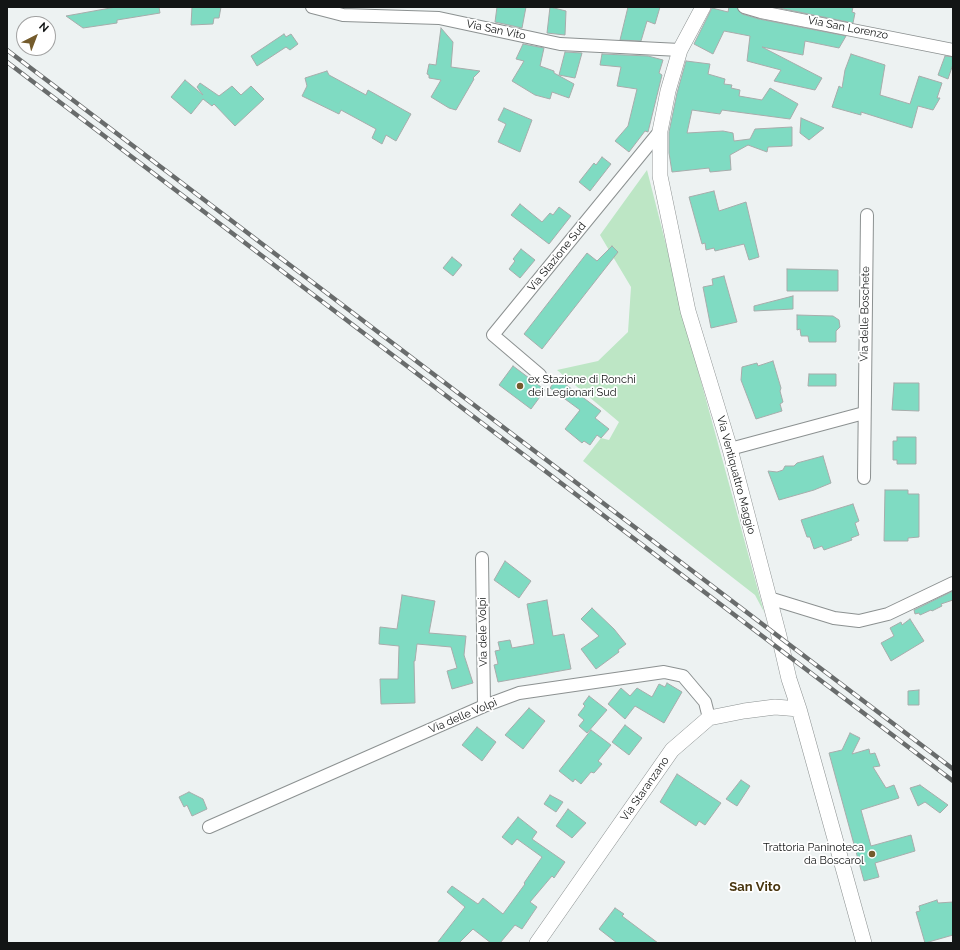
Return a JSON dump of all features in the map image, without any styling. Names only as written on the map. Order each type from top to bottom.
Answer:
[{"type":"street","name":"Via San Vito","points":[[312,7],[343,15],[439,18],[560,44],[680,50]]},
{"type":"street","name":"Via Ventiquattro Maggio","points":[[703,7],[680,50],[668,91],[660,132],[660,176],[688,311],[730,449],[789,679],[799,709],[864,943]]},
{"type":"street","name":"Via San Lorenzo","points":[[744,7],[761,12],[953,50]]},
{"type":"street","name":"Via Stazione Sud","points":[[540,375],[493,335],[660,132]]},
{"type":"street","name":"Via delle Boschete","points":[[864,478],[867,215]]},
{"type":"street","points":[[730,449],[864,413]]},
{"type":"street","name":"Via dele Volpi","points":[[482,558],[484,706]]},
{"type":"street","points":[[769,598],[834,618],[858,621],[888,614],[953,583]]},
{"type":"street","name":"Via delle Volpi","points":[[209,828],[484,706],[519,693],[664,672],[683,676],[705,702],[709,718]]},
{"type":"street","name":"Via Staranzano","points":[[537,943],[672,750],[709,718],[775,707],[799,709]]},
{"type":"green space","points":[[647,170],[699,374],[764,612],[755,595],[583,461],[601,438],[609,440],[619,422],[557,370],[598,361],[628,332],[631,287],[600,235]]},
{"type":"building","points":[[116,7],[159,7],[160,13],[117,20],[117,23],[83,28],[66,16]]},
{"type":"building","points":[[192,7],[221,7],[219,18],[214,18],[213,24],[191,25]]},
{"type":"building","points":[[497,7],[526,7],[522,28],[495,22]]},
{"type":"building","points":[[550,7],[566,11],[565,35],[547,33]]},
{"type":"building","points":[[628,7],[660,7],[655,24],[647,21],[641,41],[620,40]]},
{"type":"building","points":[[729,7],[737,7],[742,14],[759,19],[846,36],[839,48],[805,41],[803,55],[762,47],[822,78],[815,90],[774,81],[781,70],[747,61],[750,36],[724,31],[713,54],[694,44],[712,8],[728,12]]},
{"type":"building","points":[[774,7],[853,7],[852,12],[855,13],[853,23]]},
{"type":"building","points":[[441,28],[453,42],[451,67],[480,71],[473,78],[474,79],[456,110],[449,108],[431,97],[441,80],[429,78],[429,75],[427,74],[429,64],[436,65]]},
{"type":"building","points":[[284,34],[286,37],[291,34],[298,44],[290,50],[286,47],[257,66],[251,56]]},
{"type":"building","points":[[523,44],[544,48],[540,66],[554,71],[554,73],[574,84],[569,98],[552,92],[550,99],[535,95],[512,81],[524,61],[516,59]]},
{"type":"building","points":[[565,52],[582,53],[575,78],[559,75]]},
{"type":"building","points":[[602,54],[648,56],[663,60],[659,73],[662,75],[648,132],[645,131],[629,152],[615,141],[628,126],[637,89],[617,86],[621,67],[600,65]]},
{"type":"building","points":[[851,54],[885,65],[880,95],[910,104],[919,76],[942,83],[937,98],[940,98],[933,110],[918,106],[912,128],[861,112],[861,115],[832,107],[839,86],[842,88],[845,70]]},
{"type":"building","points":[[945,56],[953,57],[953,64],[948,79],[938,75]]},
{"type":"building","points":[[686,61],[710,64],[708,74],[725,79],[724,84],[732,85],[731,88],[740,90],[739,96],[762,100],[770,88],[798,104],[790,119],[722,110],[720,114],[692,110],[687,133],[723,131],[733,133],[734,141],[750,139],[755,129],[792,127],[792,146],[768,147],[767,152],[748,145],[730,155],[731,170],[710,172],[709,168],[672,172],[669,153],[669,132],[677,93]]},
{"type":"building","points":[[327,71],[329,75],[366,95],[368,90],[411,114],[396,141],[386,135],[382,144],[372,138],[376,129],[341,110],[339,114],[302,96],[307,86],[305,78]]},
{"type":"building","points":[[185,80],[203,95],[197,87],[200,83],[219,96],[232,86],[241,95],[251,86],[264,99],[235,126],[214,104],[212,106],[203,99],[191,114],[171,97]]},
{"type":"building","points":[[504,108],[532,120],[520,152],[498,142],[506,124],[498,120]]},
{"type":"building","points":[[801,118],[824,128],[809,140],[800,133]]},
{"type":"building","points":[[602,157],[611,164],[590,191],[579,182],[594,163],[596,165]]},
{"type":"building","points":[[714,191],[719,211],[746,202],[759,257],[749,260],[744,244],[715,251],[714,248],[706,250],[705,243],[702,244],[689,197]]},
{"type":"building","points":[[520,204],[542,222],[550,213],[553,215],[559,207],[571,216],[549,244],[511,215]]},
{"type":"building","points":[[612,246],[618,252],[542,349],[524,334],[587,253],[597,261]]},
{"type":"building","points":[[521,249],[535,260],[520,278],[509,269],[515,261],[513,259]]},
{"type":"building","points":[[452,257],[462,265],[453,276],[443,268]]},
{"type":"building","points":[[787,269],[838,270],[838,291],[787,291]]},
{"type":"building","points":[[724,276],[737,322],[711,328],[703,287],[713,285],[712,279]]},
{"type":"building","points":[[793,296],[793,309],[754,311],[754,306]]},
{"type":"building","points":[[797,315],[833,316],[839,320],[840,327],[836,331],[836,342],[809,342],[808,336],[801,336],[800,329],[797,330]]},
{"type":"building","points":[[773,361],[781,388],[780,391],[783,402],[780,404],[782,411],[756,419],[741,380],[742,367],[757,363],[758,366]]},
{"type":"building","name":"ex Stazione di Ronchi dei Legionari Sud","points":[[513,366],[545,390],[531,409],[499,385]]},
{"type":"building","points":[[809,374],[836,374],[836,386],[808,386]]},
{"type":"building","points":[[557,378],[601,411],[595,418],[609,429],[601,438],[597,435],[590,445],[584,441],[582,443],[565,429],[580,410],[550,388]]},
{"type":"building","points":[[894,383],[919,383],[919,411],[892,410]]},
{"type":"building","points":[[897,437],[916,437],[916,464],[897,464],[897,460],[893,460],[893,441],[897,441]]},
{"type":"building","points":[[823,456],[831,483],[814,490],[779,500],[768,471],[777,472],[783,470],[785,466],[794,466],[797,463]]},
{"type":"building","points":[[885,490],[908,490],[908,494],[919,494],[919,537],[908,538],[908,541],[884,541]]},
{"type":"building","points":[[853,504],[859,521],[855,523],[859,535],[851,538],[852,540],[824,550],[822,546],[814,549],[810,537],[807,537],[801,520]]},
{"type":"building","points":[[505,561],[531,581],[519,598],[494,580]]},
{"type":"building","points":[[953,591],[953,600],[941,604],[942,606],[932,611],[931,610],[920,615],[919,613],[915,614],[914,610]]},
{"type":"building","points":[[402,595],[435,601],[429,633],[466,636],[464,655],[473,683],[452,689],[447,671],[457,668],[451,647],[417,644],[414,661],[415,703],[381,704],[380,679],[398,679],[399,646],[379,644],[380,627],[397,629]]},
{"type":"building","points":[[547,600],[553,636],[564,634],[571,669],[498,682],[494,665],[498,664],[495,651],[500,650],[498,642],[510,640],[512,648],[534,644],[527,604]]},
{"type":"building","points":[[592,608],[614,629],[626,644],[618,650],[619,652],[596,669],[581,649],[599,636],[581,619]]},
{"type":"building","points":[[910,619],[924,641],[891,661],[881,643],[894,636],[890,628],[901,622],[902,625]]},
{"type":"building","points":[[667,683],[682,692],[664,723],[635,706],[625,719],[608,704],[621,688],[630,696],[637,688],[652,697],[659,684],[665,687]]},
{"type":"building","points":[[919,690],[919,705],[908,705],[908,691]]},
{"type":"building","points":[[589,696],[607,710],[587,733],[579,726],[584,720],[578,715],[585,706],[583,704]]},
{"type":"building","points":[[529,708],[545,721],[523,749],[505,735]]},
{"type":"building","points":[[625,725],[642,738],[629,755],[612,742]]},
{"type":"building","points":[[477,727],[496,742],[482,761],[462,745]]},
{"type":"building","points":[[591,730],[611,745],[598,761],[602,764],[594,773],[591,772],[581,784],[575,779],[573,782],[559,771]]},
{"type":"building","points":[[850,733],[860,738],[852,754],[869,749],[870,754],[875,753],[880,766],[873,767],[886,788],[894,785],[899,798],[861,810],[871,846],[911,835],[915,851],[875,863],[879,877],[864,881],[829,753],[842,750]]},
{"type":"building","points":[[677,774],[721,803],[705,825],[699,821],[696,826],[660,802]]},
{"type":"building","points":[[741,780],[750,786],[737,806],[726,799]]},
{"type":"building","points":[[920,785],[948,805],[940,813],[925,802],[918,806],[910,788]]},
{"type":"building","points":[[189,792],[203,799],[207,809],[192,816],[187,805],[184,807],[179,797]]},
{"type":"building","points":[[550,795],[563,802],[556,812],[544,804]]},
{"type":"building","points":[[568,809],[586,823],[572,838],[556,826]]},
{"type":"building","points":[[518,817],[537,832],[532,839],[565,862],[554,878],[552,876],[530,902],[537,907],[522,929],[515,925],[500,943],[491,943],[473,929],[459,943],[437,943],[465,907],[447,892],[452,886],[478,904],[483,898],[503,914],[525,884],[524,883],[542,857],[517,839],[512,845],[502,837]]},
{"type":"building","points":[[937,900],[938,903],[953,902],[953,935],[925,943],[916,912],[920,911],[919,906]]},
{"type":"building","points":[[615,908],[624,914],[622,916],[658,943],[617,943],[599,929]]},
{"type":"railway","points":[[7,50],[953,769]]},
{"type":"railway","points":[[7,62],[953,781]]},
{"type":"place","name":"ex Stazione di Ronchi dei Legionari Sud","points":[[520,386]]},
{"type":"place","name":"Trattoria Paninoteca da Boscarol","points":[[872,854]]},
{"type":"district","name":"San Vito","points":[[755,887]]}]
